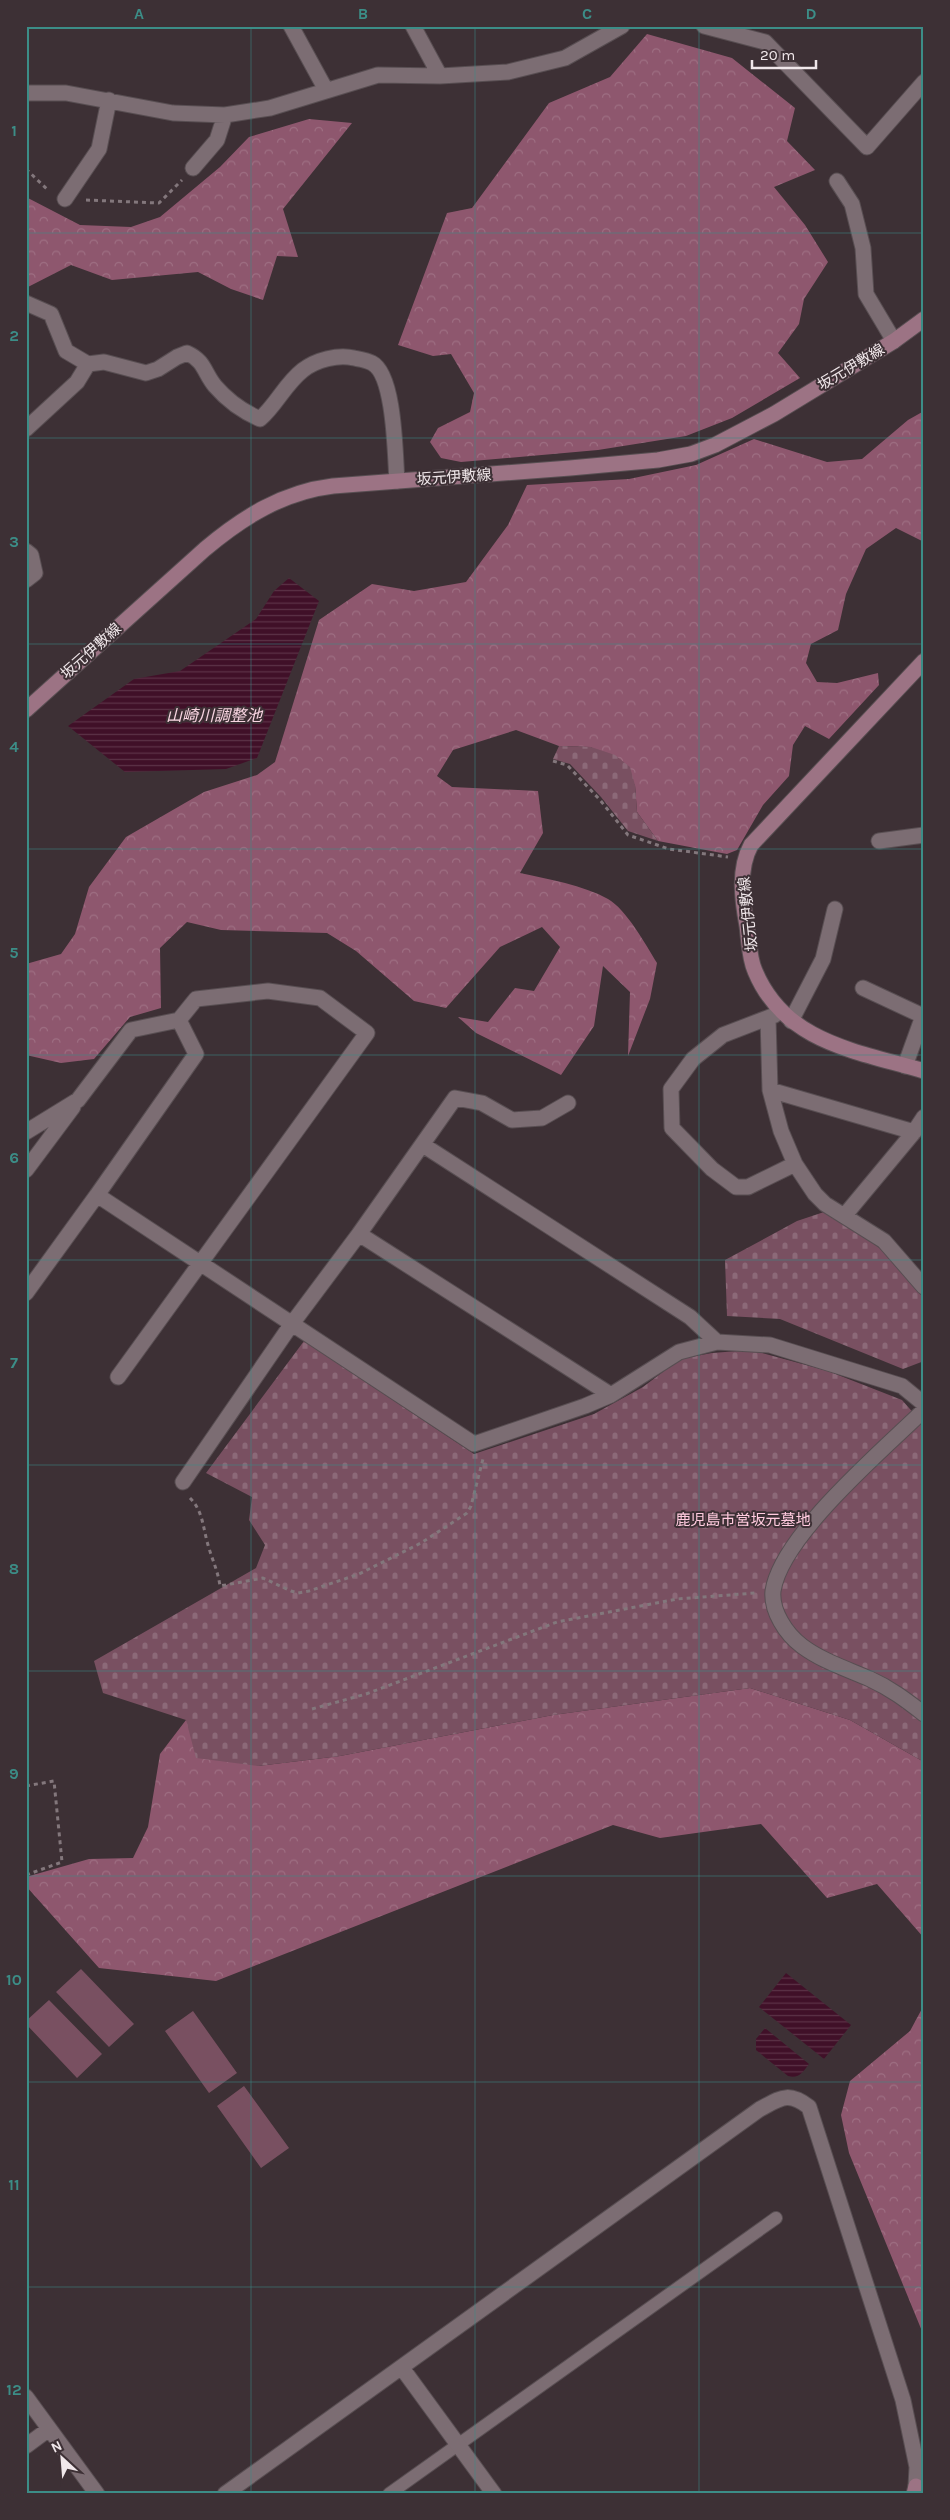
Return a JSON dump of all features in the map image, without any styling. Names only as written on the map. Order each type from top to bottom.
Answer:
[{"type":"main road","name":"坂元伊敷線","points":[[26,710],[205,549],[254,512],[282,498],[312,488],[658,460],[691,454],[715,445],[774,414],[894,341],[924,319]]},
{"type":"main road","name":"坂元伊敷線","points":[[924,661],[835,757],[765,828],[751,844],[743,859],[745,916],[754,969],[780,1017],[800,1029],[837,1045],[924,1071]]},
{"type":"street","points":[[291,26],[326,90]]},
{"type":"street","points":[[413,26],[440,76]]},
{"type":"street","points":[[26,93],[66,93],[173,113],[225,115],[270,108],[378,75],[440,76],[508,72],[566,58],[622,26]]},
{"type":"street","points":[[704,26],[765,42],[867,147],[924,82]]},
{"type":"street","points":[[65,199],[99,149],[110,100]]},
{"type":"street","points":[[193,168],[217,140],[225,115]]},
{"type":"street","points":[[837,182],[852,204],[861,239],[866,294],[894,341]]},
{"type":"street","points":[[26,303],[51,314],[66,351],[88,364],[104,362],[146,373],[158,369],[177,356],[187,353],[198,358],[215,386],[244,412],[260,419],[273,408],[287,385],[304,370],[322,360],[348,356],[373,363],[382,372],[390,402],[397,481]]},
{"type":"street","points":[[26,429],[77,382],[88,364]]},
{"type":"street","points":[[26,551],[31,555],[35,573],[26,580]]},
{"type":"street","points":[[879,841],[924,835]]},
{"type":"street","points":[[836,909],[824,958],[780,1017],[770,1090],[779,1123],[796,1164],[820,1199],[884,1241],[924,1287]]},
{"type":"street","points":[[863,988],[923,1016],[905,1066]]},
{"type":"street","points":[[26,1170],[131,1030],[179,1020],[196,999],[268,991],[320,998],[367,1033],[118,1377]]},
{"type":"street","points":[[780,1017],[723,1034],[693,1059],[671,1089],[672,1128],[703,1160],[736,1187],[748,1187],[796,1164]]},
{"type":"street","points":[[26,1293],[196,1054],[179,1020]]},
{"type":"street","points":[[770,1090],[914,1132]]},
{"type":"street","points":[[183,1482],[291,1324],[359,1234],[455,1098],[482,1102],[512,1120],[542,1118],[568,1103]]},
{"type":"street","points":[[26,1132],[78,1100]]},
{"type":"street","points":[[845,1215],[914,1132],[924,1117]]},
{"type":"street","points":[[423,1145],[690,1317],[717,1342]]},
{"type":"street","points":[[97,1195],[474,1444],[611,1395],[679,1352],[717,1342],[770,1345],[902,1386],[924,1404]]},
{"type":"street","points":[[359,1234],[611,1395]]},
{"type":"street","points":[[924,1410],[832,1498],[792,1548],[778,1574],[773,1592],[775,1611],[785,1628],[801,1646],[824,1659],[897,1693],[924,1714]]},
{"type":"street","points":[[225,2494],[760,2109],[782,2097],[798,2098],[809,2107],[903,2400],[917,2468],[915,2490]]},
{"type":"street","points":[[402,2368],[494,2494]]},
{"type":"street","points":[[26,2397],[97,2494]]},
{"type":"street","points":[[26,2446],[50,2429]]},
{"type":"lane","points":[[389,2494],[776,2218]]},
{"type":"path","points":[[26,168],[50,193],[65,199],[159,203],[193,168]]},
{"type":"path","points":[[553,761],[567,765],[600,800],[628,835],[669,849],[743,859]]},
{"type":"path","points":[[183,1482],[185,1495],[196,1504],[202,1517],[208,1546],[218,1570],[220,1586],[263,1578],[298,1593],[359,1574],[421,1543],[467,1513],[484,1454],[484,1441]]},
{"type":"path","points":[[312,1709],[366,1694],[557,1622],[677,1599],[732,1593],[773,1592]]},
{"type":"path","points":[[26,1786],[54,1781],[62,1862],[26,1875]]},
{"type":"green space","points":[[647,34],[732,58],[795,108],[787,141],[815,170],[774,187],[805,225],[828,262],[804,299],[799,324],[778,353],[800,378],[732,418],[686,436],[598,450],[461,462],[441,458],[430,442],[438,428],[470,412],[474,393],[451,354],[433,356],[398,345],[447,213],[472,208],[549,103],[610,77]]},
{"type":"green space","points":[[309,119],[352,123],[283,209],[298,257],[277,256],[263,300],[231,289],[198,272],[112,280],[71,265],[26,288],[26,197],[80,225],[131,227],[160,217],[220,167],[249,137]]},
{"type":"green space","points":[[924,411],[924,542],[896,528],[866,549],[846,594],[838,630],[811,644],[806,663],[817,682],[837,683],[878,673],[879,685],[829,739],[805,726],[793,745],[789,776],[763,805],[737,850],[727,854],[658,841],[637,812],[635,785],[591,747],[559,746],[516,730],[453,750],[437,776],[452,787],[538,791],[543,833],[520,873],[565,883],[598,894],[615,904],[635,928],[657,963],[650,999],[628,1056],[630,992],[603,966],[594,1026],[561,1075],[476,1033],[458,1017],[488,1022],[515,988],[534,991],[560,947],[542,927],[500,947],[446,1008],[414,1001],[356,951],[327,933],[221,930],[187,922],[160,948],[161,1008],[130,1017],[94,1059],[61,1063],[26,1055],[26,964],[61,954],[75,934],[89,887],[126,837],[204,792],[257,775],[275,762],[319,620],[372,584],[414,591],[466,582],[508,525],[527,485],[629,479],[696,465],[754,439],[827,462],[862,459],[908,420]]},
{"type":"green space","points":[[559,746],[591,747],[615,755],[630,767],[635,785],[637,812],[658,841],[628,831],[601,797],[570,764],[553,759]]},
{"type":"green space","points":[[827,1211],[882,1250],[910,1276],[919,1288],[925,1306],[924,1361],[903,1369],[780,1319],[727,1316],[725,1260],[797,1221]]},
{"type":"green space","name":"鹿児島市営坂元墓地","points":[[304,1341],[474,1454],[594,1414],[643,1387],[680,1359],[712,1353],[751,1350],[828,1371],[902,1400],[924,1425],[924,1762],[850,1720],[750,1688],[553,1715],[340,1756],[258,1766],[196,1758],[186,1720],[103,1693],[94,1661],[256,1568],[265,1545],[249,1520],[252,1497],[206,1473]]},
{"type":"green space","points":[[750,1688],[850,1720],[924,1762],[924,1938],[877,1884],[827,1898],[761,1824],[660,1838],[613,1825],[216,1981],[99,1968],[26,1886],[26,1877],[89,1859],[133,1858],[148,1827],[160,1754],[186,1720],[258,1766],[340,1756],[553,1715]]},
{"type":"green space","points":[[81,1969],[134,2024],[109,2047],[56,1992]]},
{"type":"green space","points":[[49,2000],[102,2054],[77,2078],[26,2024],[26,2021]]},
{"type":"green space","points":[[924,2005],[924,2336],[849,2153],[841,2115],[850,2081],[910,2031]]},
{"type":"green space","points":[[193,2011],[237,2073],[209,2093],[165,2031]]},
{"type":"green space","points":[[244,2086],[289,2148],[261,2168],[217,2106]]},
{"type":"water","name":"山崎川調整池","points":[[289,578],[319,601],[257,758],[226,769],[125,772],[68,726],[134,679],[180,671],[256,619],[274,591]]},
{"type":"water","points":[[786,1973],[851,2025],[824,2059],[759,2007]]},
{"type":"water","points":[[765,2028],[809,2064],[805,2070],[795,2077],[788,2076],[756,2050],[756,2039]]}]
